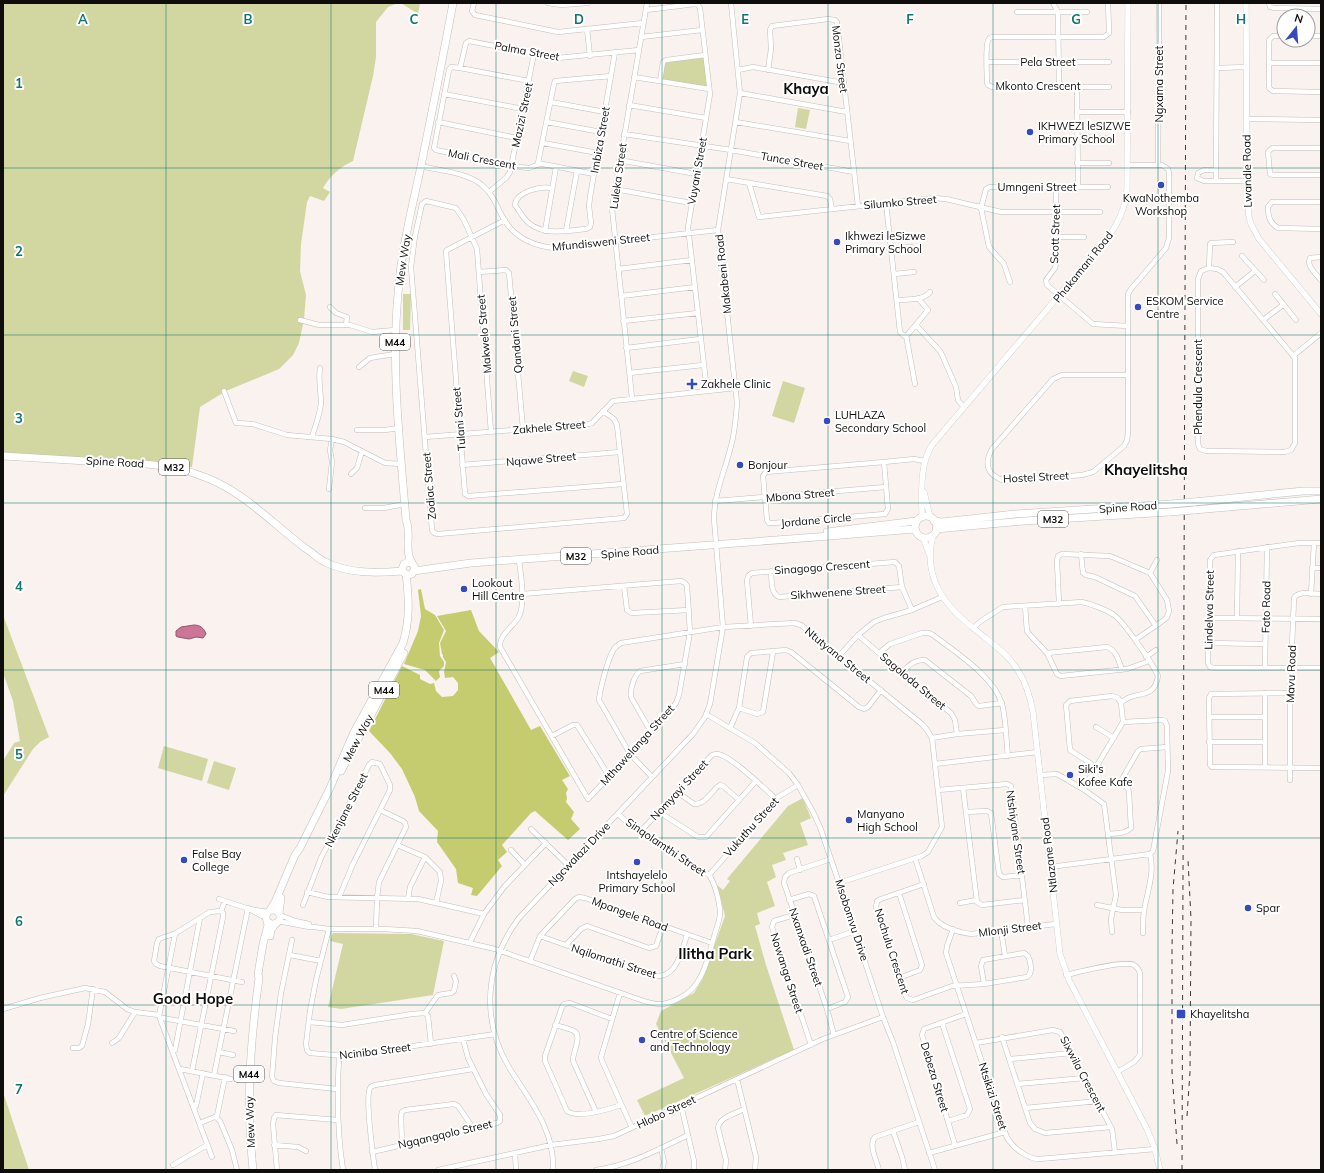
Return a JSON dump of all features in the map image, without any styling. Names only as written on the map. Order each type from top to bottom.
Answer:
[{"type":"main road","name":"Mew Way","points":[[330,788],[354,747],[403,654],[412,627],[413,605],[404,542],[406,520],[399,428],[395,330],[400,270],[453,3]]},
{"type":"main road","name":"Spine Road","points":[[3,456],[154,464],[194,472],[220,483],[241,496],[298,543],[324,562],[357,572],[375,573],[471,563],[519,561],[789,539],[932,519],[942,522],[1015,514],[1171,504],[1303,491],[1321,491]]},
{"type":"main road","name":"Spine Road","points":[[923,537],[928,537],[934,532],[1024,521],[1170,512],[1321,499]]},
{"type":"main road","points":[[932,519],[936,524],[934,532]]},
{"type":"main road","points":[[918,522],[917,533],[923,537]]},
{"type":"main road","name":"Mew Way","points":[[253,1170],[249,1128],[251,1042],[259,970],[267,929],[268,915],[276,902],[295,856],[330,788],[347,747],[367,708],[397,656],[406,634],[408,618],[408,569]]},
{"type":"main road","points":[[354,747],[356,738],[366,716],[367,708],[372,706],[382,688],[392,675]]},
{"type":"main road","name":"Mew Way","points":[[259,978],[261,976],[271,930],[278,918],[281,899],[298,858],[300,848]]},
{"type":"main road","points":[[275,910],[278,918],[271,923],[268,915],[275,910]]},
{"type":"street","points":[[474,3],[472,11],[476,15],[558,32],[643,23]]},
{"type":"street","points":[[548,3],[561,6],[588,3]]},
{"type":"street","name":"Luleka Street","points":[[632,398],[620,296],[612,208],[647,3]]},
{"type":"street","name":"Makabeni Road","points":[[716,544],[714,519],[715,501],[732,445],[737,403],[718,230],[740,93],[731,3]]},
{"type":"street","points":[[1053,3],[1058,12],[1059,86]]},
{"type":"street","points":[[1058,37],[1104,37],[1107,35],[1109,30],[1108,3]]},
{"type":"street","name":"Phakamani Road","points":[[918,522],[923,486],[924,461],[932,445],[1106,241],[1123,211],[1126,200],[1128,165],[1128,3]]},
{"type":"street","name":"Ngxama Street","points":[[1158,165],[1159,3]]},
{"type":"street","points":[[1216,180],[1217,3]]},
{"type":"street","name":"Lwandle Road","points":[[1246,3],[1248,212],[1251,224],[1259,239],[1321,314]]},
{"type":"street","points":[[1269,3],[1270,7],[1274,8],[1321,9]]},
{"type":"street","name":"Vuyani Street","points":[[646,10],[697,4],[700,8],[710,94],[688,222],[707,391]]},
{"type":"street","points":[[1017,12],[1087,12]]},
{"type":"street","name":"Monza Street","points":[[768,70],[771,49],[770,30],[774,24],[835,20],[838,25],[858,206]]},
{"type":"street","points":[[587,29],[590,56]]},
{"type":"street","points":[[641,36],[702,30]]},
{"type":"street","points":[[1276,36],[1273,36],[1269,40],[1269,87],[1272,91],[1321,92]]},
{"type":"street","name":"Mkonto Crescent","points":[[1058,37],[989,38],[987,42],[988,85],[992,87],[1108,86]]},
{"type":"street","name":"Palma Street","points":[[460,68],[466,43],[469,41],[560,58],[639,50]]},
{"type":"street","name":"Imbiza Street","points":[[566,231],[586,229],[590,227],[589,206],[615,52]]},
{"type":"street","name":"Mazizi Street","points":[[489,192],[506,178],[510,172],[534,54]]},
{"type":"street","points":[[660,81],[663,62],[666,60],[705,55]]},
{"type":"street","name":"Pela Street","points":[[987,62],[1109,62]]},
{"type":"street","points":[[1269,63],[1321,63]]},
{"type":"street","points":[[738,70],[753,67],[844,83]]},
{"type":"street","points":[[1217,68],[1246,67]]},
{"type":"street","name":"Mali Crescent","points":[[460,68],[450,68],[438,122],[434,146],[436,150],[511,166],[529,168],[537,165],[538,163],[594,174]]},
{"type":"street","points":[[460,68],[529,81]]},
{"type":"street","points":[[538,163],[554,84],[556,81],[611,76]]},
{"type":"street","points":[[634,77],[709,89]]},
{"type":"street","points":[[1077,86],[1078,187]]},
{"type":"street","points":[[740,93],[847,112]]},
{"type":"street","points":[[444,94],[523,109]]},
{"type":"street","points":[[551,102],[605,112]]},
{"type":"street","points":[[629,105],[706,118]]},
{"type":"street","points":[[1077,112],[1128,112]]},
{"type":"street","points":[[1247,119],[1321,120]]},
{"type":"street","points":[[438,122],[517,138]]},
{"type":"street","points":[[547,122],[601,132]]},
{"type":"street","points":[[736,122],[850,141]]},
{"type":"street","name":"Tunce Street","points":[[624,134],[731,150],[854,172]]},
{"type":"street","points":[[1077,137],[1108,138]]},
{"type":"street","points":[[543,142],[598,153]]},
{"type":"street","points":[[1321,148],[1272,148],[1268,152],[1268,171],[1270,174],[1321,175]]},
{"type":"street","points":[[619,160],[696,174]]},
{"type":"street","points":[[1077,163],[1108,163]]},
{"type":"street","points":[[1128,165],[1158,165]]},
{"type":"street","name":"Hostel Street","points":[[1128,375],[1062,375],[1053,379],[992,449],[987,459],[987,466],[990,473],[996,478],[1005,481],[1082,475],[1093,472],[1124,446],[1128,434],[1129,291],[1166,248],[1168,242],[1169,172],[1165,167],[1158,165]]},
{"type":"street","name":"Mfundisweni Street","points":[[421,166],[465,176],[481,184],[489,192],[505,220],[513,230],[523,239],[543,247],[554,248],[718,230]]},
{"type":"street","points":[[545,230],[556,167]]},
{"type":"street","points":[[1216,170],[1202,170],[1197,175],[1199,180],[1247,181]]},
{"type":"street","points":[[552,188],[546,186],[526,192],[517,199],[516,205],[524,220],[537,228],[551,232],[566,231],[577,171]]},
{"type":"street","points":[[726,179],[827,196],[830,199],[832,209]]},
{"type":"street","name":"Silumko Street","points":[[749,183],[759,217],[940,198],[1001,212],[1100,212]]},
{"type":"street","name":"Umngeni Street","points":[[981,208],[985,191],[990,187],[1108,187]]},
{"type":"street","name":"Scott Street","points":[[1056,187],[1056,266],[1047,278],[1046,282],[1047,285],[1059,296]]},
{"type":"street","points":[[615,189],[691,203]]},
{"type":"street","name":"Zodiac Street","points":[[471,237],[456,208],[427,201],[423,203],[411,267],[432,530],[436,534],[622,519],[626,517],[616,422],[603,411]]},
{"type":"street","points":[[1321,202],[1272,202],[1268,207],[1268,216],[1278,228],[1321,229]]},
{"type":"street","points":[[886,203],[900,332],[906,335]]},
{"type":"street","points":[[981,208],[988,246],[1004,264],[1010,282]]},
{"type":"street","name":"Tulani Street","points":[[505,220],[447,250],[446,252],[464,493],[468,496],[623,484]]},
{"type":"street","name":"Makwelo Street","points":[[471,237],[477,249],[491,432]]},
{"type":"street","points":[[1056,237],[1084,237]]},
{"type":"street","points":[[1233,242],[1210,244],[1209,268],[1222,271],[1294,356],[1321,333]]},
{"type":"street","points":[[891,249],[911,247]]},
{"type":"street","points":[[1242,256],[1264,280]]},
{"type":"street","points":[[1321,257],[1310,258],[1309,262],[1309,265],[1321,280]]},
{"type":"street","points":[[618,269],[692,260]]},
{"type":"street","name":"Phendula Crescent","points":[[1209,268],[1201,271],[1198,278],[1198,444],[1200,449],[1206,451],[1278,452],[1293,449],[1295,443],[1296,374],[1294,356]]},
{"type":"street","name":"Qandani Street","points":[[479,272],[506,270],[509,273],[523,429]]},
{"type":"street","points":[[1235,287],[1255,271]]},
{"type":"street","points":[[894,274],[914,272]]},
{"type":"street","points":[[620,296],[695,287]]},
{"type":"street","points":[[896,300],[927,296],[930,292]]},
{"type":"street","points":[[1275,294],[1296,320]]},
{"type":"street","points":[[1059,296],[1093,324],[1128,326]]},
{"type":"street","points":[[906,335],[910,333],[928,310],[918,298]]},
{"type":"street","points":[[1263,320],[1283,305]]},
{"type":"street","points":[[330,306],[336,313],[347,317],[346,325]]},
{"type":"street","points":[[623,321],[698,313]]},
{"type":"street","points":[[300,320],[319,325],[353,326],[372,332],[395,330]]},
{"type":"street","points":[[916,325],[940,351],[956,387],[958,400],[964,407]]},
{"type":"street","points":[[906,335],[915,384]]},
{"type":"street","points":[[626,348],[700,339]]},
{"type":"street","points":[[359,367],[370,358],[395,354]]},
{"type":"street","points":[[629,373],[703,365]]},
{"type":"street","points":[[312,437],[321,404],[321,392],[318,378],[320,368]]},
{"type":"street","name":"Zakhele Street","points":[[425,437],[589,424],[592,423],[613,401],[736,388]]},
{"type":"street","points":[[224,391],[236,423],[252,424],[287,435],[332,439],[344,442],[385,464],[402,464]]},
{"type":"street","points":[[357,430],[385,430],[399,428]]},
{"type":"street","points":[[329,489],[332,462],[330,450],[332,439]]},
{"type":"street","points":[[351,474],[357,468],[362,451]]},
{"type":"street","name":"Nqawe Street","points":[[462,465],[620,452]]},
{"type":"street","name":"Jordane Circle","points":[[884,462],[888,510],[884,514],[771,524],[767,520],[763,476],[764,473],[768,471],[914,459],[924,461]]},
{"type":"street","name":"Phakamani Road","points":[[923,486],[932,519]]},
{"type":"street","name":"Mbona Street","points":[[715,501],[886,488]]},
{"type":"street","points":[[365,508],[378,508],[405,504]]},
{"type":"street","name":"Ntlazane Road","points":[[929,556],[934,532]]},
{"type":"street","name":"Ntlazane Road","points":[[923,537],[929,556],[933,577],[942,597],[951,609],[1008,657],[1018,669],[1024,681],[1031,700],[1038,752],[1060,954],[1066,975],[1147,1129],[1155,1149],[1160,1170]]},
{"type":"street","points":[[1237,618],[1238,551],[1299,543],[1321,543]]},
{"type":"street","points":[[1311,594],[1314,543]]},
{"type":"street","name":"Ngcwalazi Drive","points":[[553,1170],[551,1145],[543,1123],[503,1056],[495,1034],[490,1011],[491,986],[494,967],[500,950],[511,929],[519,918],[700,726],[706,714],[713,689],[723,628],[716,544]]},
{"type":"street","name":"Fato Road","points":[[1265,667],[1267,547]]},
{"type":"street","name":"Lindelwa Street","points":[[1238,551],[1214,555],[1210,560],[1208,663],[1210,667],[1214,668],[1265,667]]},
{"type":"street","points":[[1059,604],[1057,558],[1062,554],[1110,556],[1150,573],[1167,600],[1169,611],[1167,617],[1135,640]]},
{"type":"street","points":[[1081,554],[1082,573],[1095,577],[1135,596],[1156,626]]},
{"type":"street","points":[[1150,573],[1158,560]]},
{"type":"street","points":[[519,561],[524,594]]},
{"type":"street","name":"Sinagogo Crescent","points":[[750,626],[748,577],[752,573],[772,571],[893,562],[899,566],[902,587],[912,610]]},
{"type":"street","points":[[1312,568],[1321,568]]},
{"type":"street","name":"Sikhwenene Street","points":[[772,571],[773,592],[778,597],[902,587]]},
{"type":"street","name":"Mthawelanga Street","points":[[684,582],[687,586],[690,632],[679,695],[676,703],[666,716],[588,799],[500,647],[501,639],[520,615],[524,594],[684,582]]},
{"type":"street","points":[[624,586],[627,610],[632,613],[689,610]]},
{"type":"street","name":"Mavu Road","points":[[1290,780],[1290,693],[1294,598],[1299,593],[1321,594]]},
{"type":"street","points":[[839,656],[858,635],[874,622],[912,610],[942,597]]},
{"type":"street","points":[[972,628],[1003,607],[1087,603],[1114,615],[1121,621],[1135,640],[1158,676],[1157,682],[1150,692],[1128,697],[1121,703]]},
{"type":"street","points":[[1025,606],[1027,631],[1047,653],[1057,674],[1061,676],[1122,670],[1140,665],[1156,650]]},
{"type":"street","points":[[1209,618],[1321,619]]},
{"type":"street","name":"Ntutyana Street","points":[[652,777],[630,754],[599,700],[602,682],[613,650],[621,643],[690,632],[750,626],[801,625],[923,725],[932,738]]},
{"type":"street","points":[[878,652],[890,644],[926,633],[933,635],[982,673],[996,690],[1002,703],[1008,756]]},
{"type":"street","name":"Sagoloda Street","points":[[858,635],[951,713],[955,720],[957,734]]},
{"type":"street","points":[[1208,643],[1265,644]]},
{"type":"street","points":[[1047,653],[1107,647],[1111,648],[1118,658],[1122,670]]},
{"type":"street","points":[[730,728],[739,708],[747,657],[751,653],[786,650],[791,652],[859,707],[864,709],[881,690]]},
{"type":"street","points":[[739,708],[757,714],[763,712],[773,652]]},
{"type":"street","points":[[902,673],[909,664],[920,660],[925,660],[971,696],[977,705],[1002,703]]},
{"type":"street","points":[[651,732],[631,697],[631,691],[637,674],[640,671],[685,664]]},
{"type":"street","points":[[1265,667],[1321,668]]},
{"type":"street","points":[[1265,693],[1265,767]]},
{"type":"street","points":[[1290,693],[1211,694],[1209,698],[1210,765],[1321,768]]},
{"type":"street","points":[[1083,789],[1123,722],[1121,703],[1118,698],[1112,696],[1070,701],[1066,705],[1070,750],[1096,767]]},
{"type":"street","name":"Msobomvu Drive","points":[[706,714],[755,743],[789,773],[798,784],[820,827],[935,1170]]},
{"type":"street","points":[[1209,717],[1265,717]]},
{"type":"street","points":[[1050,867],[1150,854],[1153,851],[1168,771],[1167,726],[1165,721],[1162,720],[1123,722]]},
{"type":"street","points":[[552,736],[573,724],[577,725],[609,776]]},
{"type":"street","points":[[1096,727],[1114,738]]},
{"type":"street","points":[[839,882],[915,858],[928,852],[941,830],[932,738],[957,734],[1005,730]]},
{"type":"street","points":[[1209,742],[1265,742]]},
{"type":"street","points":[[1109,834],[1123,832],[1131,828],[1129,790],[1122,782],[1122,779],[1138,751],[1141,749],[1167,747]]},
{"type":"street","points":[[935,764],[1038,752]]},
{"type":"street","name":"Nomyayi Street","points":[[640,832],[711,756],[715,754],[720,755],[740,767],[776,799]]},
{"type":"street","name":"Nkenjane Street","points":[[303,905],[321,858],[372,762],[380,764],[390,785],[390,790],[353,864],[339,897]]},
{"type":"street","points":[[1040,775],[1057,774],[1083,789],[1104,804],[1116,895],[1111,919],[1112,932]]},
{"type":"street","points":[[659,812],[698,837],[703,838],[709,835],[756,781]]},
{"type":"street","name":"Vukuthu Street","points":[[708,875],[776,799],[798,784]]},
{"type":"street","name":"Ntshiyane Street","points":[[938,790],[1007,784],[1012,786],[1028,927]]},
{"type":"street","points":[[677,792],[697,805],[717,787],[722,786],[739,800]]},
{"type":"street","points":[[963,788],[976,900],[982,905],[1025,900]]},
{"type":"street","points":[[376,929],[377,898],[381,878],[406,826],[403,821],[380,810]]},
{"type":"street","points":[[966,812],[987,810],[991,814],[999,874],[1003,877],[1022,876]]},
{"type":"street","name":"Sinqolamthi Street","points":[[278,918],[314,927],[330,929],[417,931],[470,942],[500,950],[530,961],[550,971],[642,1000],[660,1004],[668,1003],[693,989],[704,969],[720,914],[712,880],[708,875],[630,825],[618,814]]},
{"type":"street","points":[[531,829],[568,865]]},
{"type":"street","points":[[470,942],[484,914],[504,887],[546,843]]},
{"type":"street","points":[[397,845],[425,857],[440,872],[441,881],[436,903]]},
{"type":"street","points":[[511,850],[525,865]]},
{"type":"street","points":[[1143,933],[1144,910],[1152,869],[1150,854]]},
{"type":"street","points":[[408,899],[410,887],[425,857]]},
{"type":"street","name":"Mlonji Street","points":[[915,858],[935,919],[941,924],[968,934],[1056,924]]},
{"type":"street","points":[[797,859],[800,870]]},
{"type":"street","name":"Nxanxadi Street","points":[[831,859],[789,873],[785,877],[784,883],[827,1009],[834,1035]]},
{"type":"street","name":"Nochulu Crescent","points":[[924,884],[881,898],[877,902],[876,907],[899,978],[906,996],[910,1000],[952,986],[957,986]]},
{"type":"street","points":[[307,892],[328,897],[418,899],[484,914]]},
{"type":"street","points":[[899,893],[922,965],[920,970],[899,978]]},
{"type":"street","points":[[789,900],[809,894],[814,896],[848,997],[845,1002],[827,1009]]},
{"type":"street","name":"Mpangele Road","points":[[530,961],[540,936],[575,899],[579,898],[585,898],[712,943]]},
{"type":"street","points":[[219,899],[268,915]]},
{"type":"street","points":[[960,903],[976,900]]},
{"type":"street","points":[[221,911],[224,907],[225,901]]},
{"type":"street","points":[[1097,905],[1122,910],[1144,910]]},
{"type":"street","points":[[214,1075],[249,909]]},
{"type":"street","points":[[221,911],[212,911],[175,934],[159,939],[154,961],[159,966],[242,982]]},
{"type":"street","points":[[192,1071],[223,917],[221,911]]},
{"type":"street","name":"Nowanga Street","points":[[794,915],[774,921],[772,927],[811,1045]]},
{"type":"street","points":[[173,1052],[175,1050],[200,918]]},
{"type":"street","points":[[566,945],[581,929],[587,926],[649,948],[653,948],[656,946],[663,926]]},
{"type":"street","name":"Nciniba Street","points":[[330,929],[312,1002],[306,1044],[308,1051],[315,1055],[339,1057],[495,1034]]},
{"type":"street","name":"Ntsikizi Street","points":[[953,929],[946,946],[946,954],[1005,1132],[1013,1145],[1027,1156],[1039,1160],[1155,1149]]},
{"type":"street","points":[[1001,930],[1005,956]]},
{"type":"street","points":[[829,940],[855,931]]},
{"type":"street","points":[[175,934],[159,1017],[180,1069],[212,1157]]},
{"type":"street","name":"Nqilomathi Street","points":[[540,936],[650,975],[661,976],[672,970],[681,956],[687,935]]},
{"type":"street","points":[[292,940],[281,993],[274,1038],[273,1080],[278,1083],[338,1088]]},
{"type":"street","points":[[957,986],[984,984],[1028,977],[1030,976],[1031,972],[1030,959],[1024,953],[985,959],[982,961],[981,966],[984,984]]},
{"type":"street","points":[[290,955],[321,961]]},
{"type":"street","points":[[1066,975],[1100,966],[1131,964],[1135,966],[1140,973],[1140,1055],[1134,1062],[1117,1072]]},
{"type":"street","points":[[309,1022],[342,1025],[426,1013],[438,995],[451,993],[454,991],[456,982],[454,976]]},
{"type":"street","points":[[3,1009],[40,998],[85,988],[105,992],[127,1009],[135,1012],[234,1032]]},
{"type":"street","points":[[73,1048],[79,1048],[82,1046],[90,1015],[93,989]]},
{"type":"street","points":[[620,993],[601,1056],[632,1128]]},
{"type":"street","points":[[612,1018],[567,1003],[562,1007],[555,1025],[545,1056],[545,1061],[568,1111],[574,1114],[596,1112],[621,1105]]},
{"type":"street","points":[[112,1043],[118,1038],[135,1012]]},
{"type":"street","points":[[426,1013],[428,1016],[431,1044]]},
{"type":"street","name":"Debeza Street","points":[[955,1145],[922,1035],[924,1029],[966,1014]]},
{"type":"street","name":"Hlobo Street","points":[[438,1170],[551,1145],[610,1137],[811,1045],[883,1017]]},
{"type":"street","points":[[942,1023],[970,1109],[967,1115],[948,1121]]},
{"type":"street","points":[[555,1025],[574,1032],[577,1035],[577,1040],[572,1055],[573,1061],[596,1112]]},
{"type":"street","name":"Sixwila Crescent","points":[[976,1043],[1056,1030],[1061,1033],[1113,1131],[1115,1152]]},
{"type":"street","points":[[1002,1038],[1032,1127],[1041,1132],[1111,1127]]},
{"type":"street","name":"Ngqangqolo Street","points":[[372,1152],[497,1123],[500,1115],[473,1069],[468,1058],[464,1039]]},
{"type":"street","points":[[219,1052],[233,1055]]},
{"type":"street","points":[[1010,1059],[1071,1053]]},
{"type":"street","points":[[339,1057],[338,1120],[343,1170]]},
{"type":"street","points":[[180,1069],[231,1079]]},
{"type":"street","points":[[375,1170],[372,1152],[369,1096],[371,1087],[377,1084],[473,1069]]},
{"type":"street","points":[[194,1108],[196,1106],[203,1073]]},
{"type":"street","points":[[216,1117],[225,1077]]},
{"type":"street","points":[[1017,1084],[1085,1078]]},
{"type":"street","points":[[736,1079],[756,1157],[755,1170]]},
{"type":"street","points":[[1025,1108],[1098,1101]]},
{"type":"street","points":[[402,1144],[401,1116],[402,1112],[405,1110],[454,1104],[458,1106],[473,1128]]},
{"type":"street","points":[[682,1105],[695,1163],[694,1170]]},
{"type":"street","points":[[725,1170],[726,1160],[718,1128],[719,1124],[722,1120],[744,1110]]},
{"type":"street","points":[[277,1170],[274,1145],[274,1120],[276,1115],[338,1120]]},
{"type":"street","points":[[200,1124],[216,1117]]},
{"type":"street","points":[[216,1117],[220,1121],[232,1150],[237,1170]]},
{"type":"street","points":[[879,1170],[872,1140],[875,1137],[919,1122]]},
{"type":"street","points":[[893,1131],[905,1170]]},
{"type":"street","points":[[930,1153],[1005,1132]]},
{"type":"street","points":[[596,1170],[612,1168],[631,1162],[688,1135]]},
{"type":"street","points":[[173,1165],[207,1145]]},
{"type":"street","points":[[274,1145],[298,1147],[306,1151]]},
{"type":"street","points":[[661,1148],[664,1162],[662,1170]]},
{"type":"street","points":[[515,1153],[516,1170]]},
{"type":"green space","points":[[3,3],[398,3],[388,7],[376,22],[376,57],[373,76],[353,161],[332,176],[323,188],[330,192],[324,201],[310,196],[307,202],[301,244],[300,271],[306,295],[304,319],[299,343],[293,355],[279,369],[226,391],[200,407],[192,467],[3,455]]},
{"type":"green space","points":[[401,3],[420,3],[418,14]]},
{"type":"green space","points":[[704,59],[707,85],[705,87],[663,79],[662,75],[666,62]]},
{"type":"green space","points":[[798,108],[810,110],[806,129],[795,127]]},
{"type":"green space","points":[[403,294],[411,294],[410,330],[403,330]]},
{"type":"green space","points":[[573,371],[588,376],[584,387],[569,381]]},
{"type":"green space","points":[[783,381],[805,388],[794,423],[772,416]]},
{"type":"green space","points":[[421,589],[425,609],[435,615],[444,630],[439,643],[440,656],[444,662],[444,666],[439,671],[440,677],[436,681],[425,670],[404,664],[418,631],[421,616],[418,590]]},
{"type":"green space","points":[[471,610],[479,631],[499,652],[490,658],[531,730],[540,726],[570,776],[562,780],[568,789],[566,793],[566,802],[574,812],[571,819],[580,829],[568,840],[535,811],[531,813],[502,845],[507,852],[498,860],[502,866],[477,896],[471,895],[473,888],[458,883],[456,869],[437,842],[438,831],[419,811],[415,797],[402,769],[390,753],[369,731],[402,666],[420,675],[420,679],[430,684],[434,683],[436,691],[442,697],[453,696],[458,690],[458,683],[453,677],[445,678],[444,672],[446,662],[442,654],[440,643],[446,631],[437,616]]},
{"type":"green space","points":[[3,615],[49,737],[40,742],[33,749],[3,796],[3,761],[14,743],[20,741],[13,701],[3,673]]},
{"type":"green space","points":[[164,746],[208,759],[202,781],[158,768]]},
{"type":"green space","points":[[214,761],[236,768],[229,790],[207,783]]},
{"type":"green space","points":[[803,798],[811,818],[800,823],[808,845],[783,853],[786,860],[772,865],[776,877],[767,882],[775,906],[757,913],[760,924],[755,926],[766,965],[794,1050],[645,1116],[637,1100],[684,1078],[656,1024],[661,1011],[694,993],[702,980],[725,916],[717,885],[723,890],[730,881],[727,879],[788,806]]},
{"type":"green space","points":[[333,933],[411,934],[444,941],[433,995],[341,1009],[328,1007],[343,944],[330,941]]},
{"type":"green space","points":[[3,1092],[29,1170],[3,1170]]},
{"type":"shaded area","points":[[194,625],[200,626],[204,630],[206,634],[203,638],[196,637],[189,639],[176,636],[176,631],[181,627]]},
{"type":"railway","points":[[1182,1170],[1186,3]]},
{"type":"railway","points":[[1177,1144],[1172,1072],[1172,948],[1173,889],[1178,831]]},
{"type":"railway","points":[[1187,1116],[1190,1072],[1191,919],[1188,860]]},
{"type":"place","name":"IKHWEZI leSIZWE Primary School","points":[[1030,132]]},
{"type":"place","name":"KwaNothemba Workshop","points":[[1161,185]]},
{"type":"place","name":"Ikhwezi leSizwe Primary School","points":[[837,242]]},
{"type":"place","name":"ESKOM Service Centre","points":[[1138,307]]},
{"type":"place","name":"Zakhele Clinic","points":[[692,384]]},
{"type":"place","name":"LUHLAZA Secondary School","points":[[827,421]]},
{"type":"place","name":"Bonjour","points":[[740,465]]},
{"type":"place","name":"Lookout Hill Centre","points":[[464,589]]},
{"type":"place","name":"Siki's Kofee Kafe","points":[[1070,775]]},
{"type":"place","name":"Manyano High School","points":[[849,820]]},
{"type":"place","name":"False Bay College","points":[[184,860]]},
{"type":"place","name":"Intshayelelo Primary School","points":[[637,862]]},
{"type":"place","name":"Spar","points":[[1248,908]]},
{"type":"place","name":"Khayelitsha","points":[[1181,1014]]},
{"type":"place","name":"Centre of Science and Technology","points":[[642,1040]]},
{"type":"district","name":"Khaya","points":[[806,89]]},
{"type":"district","name":"Khayelitsha","points":[[1146,470]]},
{"type":"district","name":"Ilitha Park","points":[[715,954]]},
{"type":"district","name":"Good Hope","points":[[193,999]]}]
